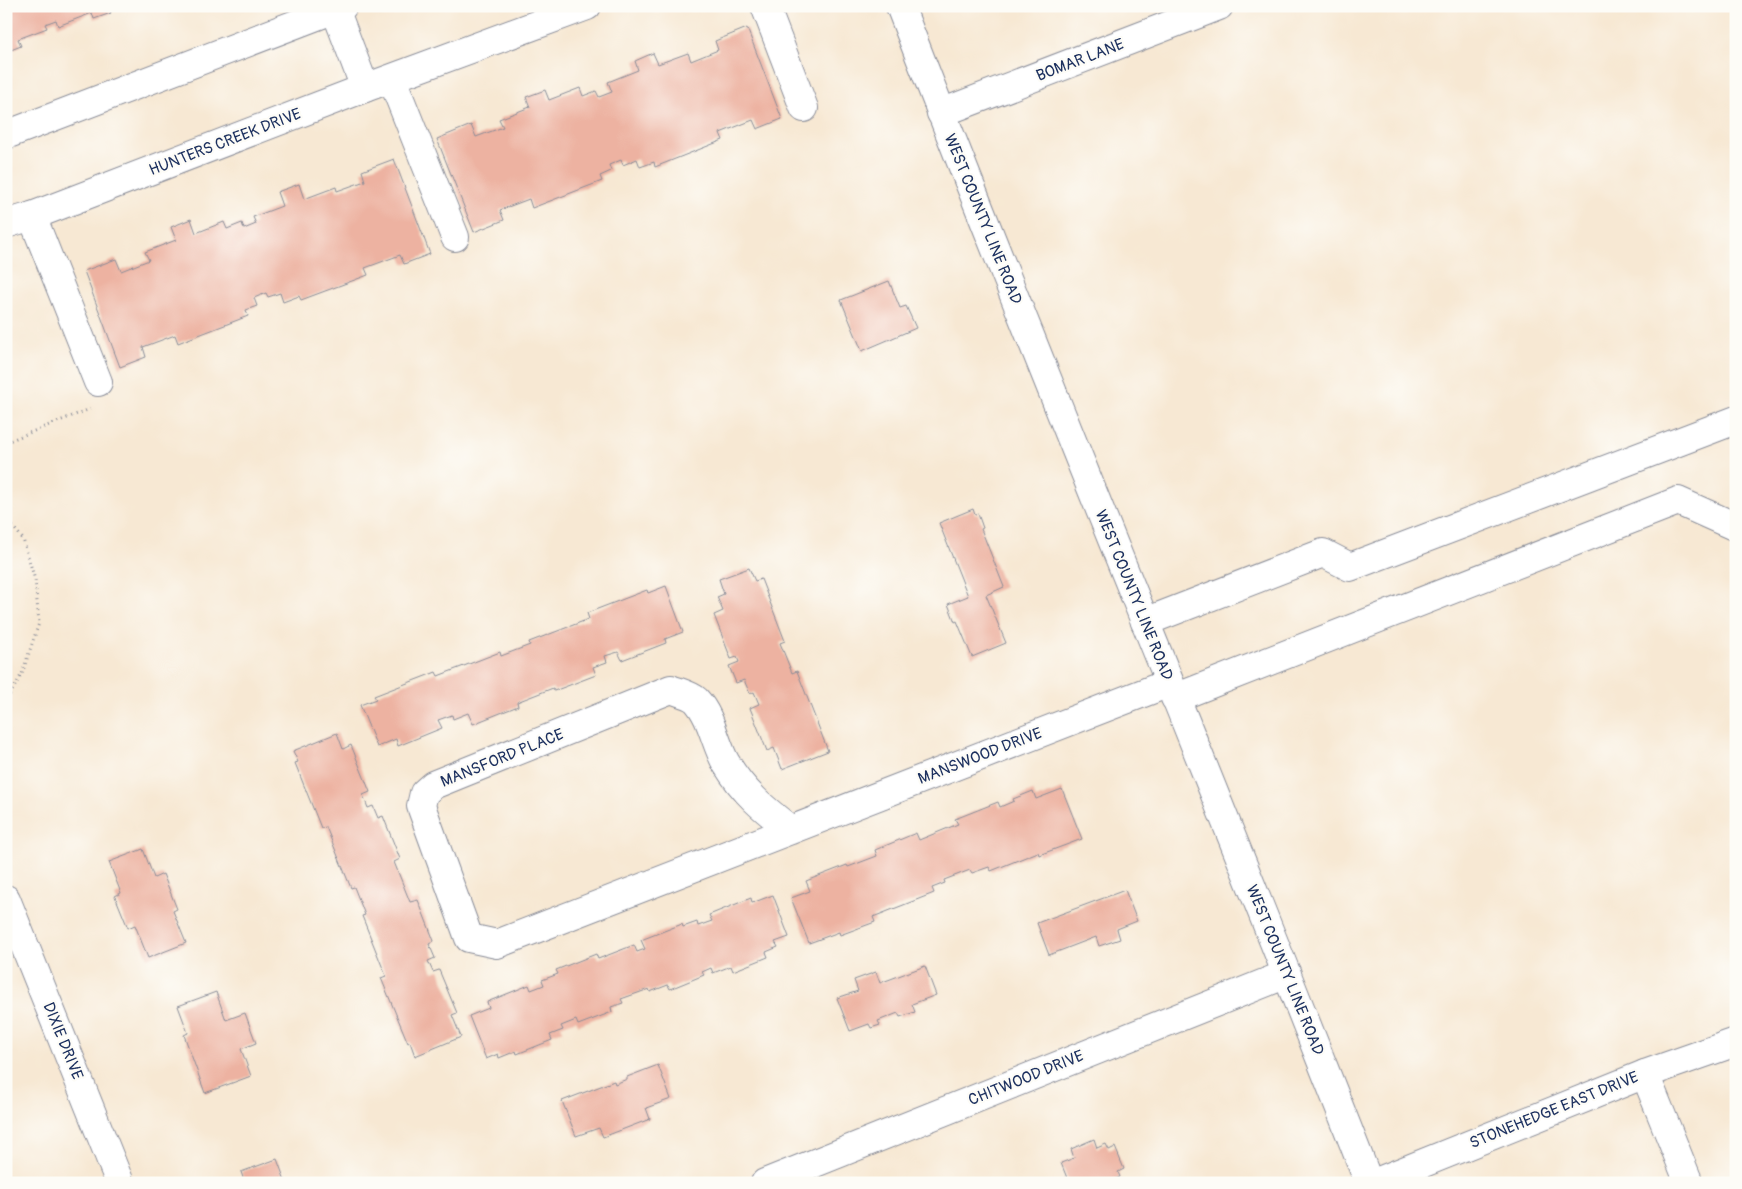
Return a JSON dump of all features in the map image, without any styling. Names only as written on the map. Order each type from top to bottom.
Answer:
[{"type":"street","name":"HUNTERS CREEK DRIVE","points":[[6,224],[32,216],[365,88],[587,6]]},
{"type":"street","points":[[765,6],[804,108]]},
{"type":"street","name":"WEST COUNTY LINE ROAD","points":[[900,6],[941,113],[1369,1183]]},
{"type":"street","name":"BOMAR LANE","points":[[941,113],[1219,6]]},
{"type":"street","points":[[6,135],[339,8],[365,88]]},
{"type":"street","points":[[392,79],[455,237]]},
{"type":"street","points":[[32,216],[98,382]]},
{"type":"street","points":[[1145,622],[1323,552],[1350,567],[1736,420]]},
{"type":"street","name":"MANSWOOD DRIVE","points":[[791,830],[1678,501],[1736,527]]},
{"type":"street","name":"MANSFORD PLACE","points":[[671,689],[696,699],[711,724],[725,762],[743,788],[757,803],[791,830],[497,944],[469,938],[421,806],[424,793],[433,786],[671,689]]},
{"type":"street","name":"DIXIE DRIVE","points":[[6,899],[120,1183]]},
{"type":"street","name":"CHITWOOD DRIVE","points":[[765,1183],[1287,974]]},
{"type":"street","name":"STONEHEDGE EAST DRIVE","points":[[1374,1183],[1645,1074],[1736,1042]]},
{"type":"street","points":[[1645,1074],[1689,1183]]},
{"type":"path","points":[[6,442],[93,408],[98,398],[98,382]]},
{"type":"path","points":[[6,518],[23,539],[35,580],[39,623],[22,674],[6,701]]},
{"type":"building","points":[[6,6],[116,6],[109,9],[111,13],[94,19],[92,13],[58,26],[56,20],[45,24],[47,28],[18,39],[21,46],[6,52]]},
{"type":"building","points":[[747,28],[782,119],[757,129],[753,120],[720,133],[723,140],[655,167],[654,162],[640,167],[637,159],[623,165],[621,160],[609,165],[611,171],[600,176],[602,181],[532,208],[529,199],[500,210],[504,220],[474,232],[437,139],[471,125],[476,137],[503,127],[499,119],[530,107],[526,97],[545,90],[549,100],[580,88],[583,96],[596,91],[599,97],[612,92],[608,82],[638,70],[635,61],[653,53],[658,64],[688,53],[691,61],[718,50],[715,41]]},
{"type":"building","points":[[394,159],[430,254],[404,264],[400,255],[365,268],[368,275],[301,300],[299,296],[283,302],[280,293],[268,297],[266,293],[254,298],[257,306],[246,310],[248,316],[178,343],[175,335],[143,347],[146,357],[120,367],[84,271],[116,259],[121,271],[149,260],[145,252],[176,240],[171,227],[191,219],[196,233],[224,222],[227,229],[242,223],[244,229],[256,224],[253,217],[282,206],[277,192],[299,184],[304,199],[336,187],[337,191],[365,181],[362,171]]},
{"type":"building","points":[[889,281],[900,308],[906,306],[916,328],[862,351],[841,300]]},
{"type":"building","points":[[973,509],[975,515],[978,514],[983,528],[981,529],[1004,587],[986,595],[1006,643],[972,657],[948,604],[968,596],[939,523]]},
{"type":"building","points":[[749,568],[755,581],[761,579],[785,641],[780,643],[792,673],[797,671],[828,751],[782,769],[774,748],[767,751],[750,708],[759,704],[754,692],[750,694],[744,680],[736,683],[729,666],[739,662],[737,657],[731,659],[714,615],[723,611],[717,597],[724,594],[719,579]]},
{"type":"building","points":[[666,586],[683,632],[665,639],[666,643],[622,660],[618,652],[605,656],[607,662],[593,667],[596,675],[554,691],[553,688],[517,702],[518,706],[473,724],[468,713],[453,719],[452,715],[438,720],[442,728],[398,746],[396,739],[377,747],[360,705],[376,699],[374,696],[436,672],[438,676],[500,652],[501,656],[530,645],[529,642],[589,619],[587,613],[647,590],[648,593]]},
{"type":"building","points":[[337,733],[343,749],[351,745],[370,792],[363,795],[368,808],[373,806],[378,818],[383,816],[400,859],[394,862],[410,902],[418,900],[434,941],[429,944],[435,958],[428,961],[433,972],[439,970],[457,1013],[452,1015],[461,1037],[415,1056],[381,978],[386,976],[362,916],[365,915],[354,887],[351,888],[326,827],[321,828],[295,763],[298,762],[293,751]]},
{"type":"building","points":[[1062,789],[1082,839],[1039,855],[1038,852],[991,871],[989,867],[972,873],[970,870],[944,880],[945,883],[932,888],[934,893],[873,917],[875,922],[840,935],[839,932],[809,943],[791,898],[810,891],[806,881],[877,856],[875,850],[916,833],[919,840],[958,824],[955,819],[998,802],[1000,807],[1014,801],[1013,799],[1033,791],[1036,799]]},
{"type":"building","points":[[143,849],[154,878],[163,874],[177,909],[173,911],[186,943],[148,958],[135,925],[128,928],[115,896],[121,893],[109,862]]},
{"type":"building","points":[[1125,890],[1137,921],[1117,929],[1120,939],[1099,946],[1096,937],[1049,955],[1037,923]]},
{"type":"building","points":[[773,895],[789,937],[775,942],[778,947],[766,952],[768,957],[733,971],[731,966],[713,973],[711,968],[702,972],[704,975],[670,989],[668,985],[650,992],[649,989],[621,999],[623,1003],[611,1007],[612,1012],[578,1025],[576,1020],[561,1026],[563,1030],[550,1035],[552,1040],[517,1054],[516,1051],[499,1058],[498,1054],[486,1059],[469,1016],[489,1008],[487,1002],[529,985],[531,990],[544,985],[542,980],[558,974],[556,970],[596,954],[598,959],[634,945],[637,952],[645,949],[641,940],[682,924],[683,927],[697,922],[698,926],[712,921],[709,915],[751,898],[752,903]]},
{"type":"building","points":[[925,966],[936,995],[912,1004],[915,1012],[900,1017],[898,1013],[878,1021],[880,1025],[871,1028],[869,1024],[850,1031],[837,998],[858,991],[854,980],[876,972],[880,983]]},
{"type":"building","points":[[216,992],[226,1020],[245,1013],[256,1043],[241,1049],[251,1076],[205,1093],[184,1035],[188,1033],[178,1006]]},
{"type":"building","points":[[658,1065],[671,1099],[646,1108],[650,1119],[603,1137],[599,1128],[576,1136],[562,1101],[614,1081],[615,1084],[627,1079],[627,1077]]},
{"type":"building","points":[[1094,1139],[1097,1148],[1106,1144],[1109,1150],[1115,1147],[1124,1169],[1118,1172],[1120,1177],[1107,1183],[1069,1183],[1061,1163],[1074,1158],[1071,1149]]},
{"type":"building","points":[[277,1159],[286,1183],[245,1183],[241,1172]]}]
